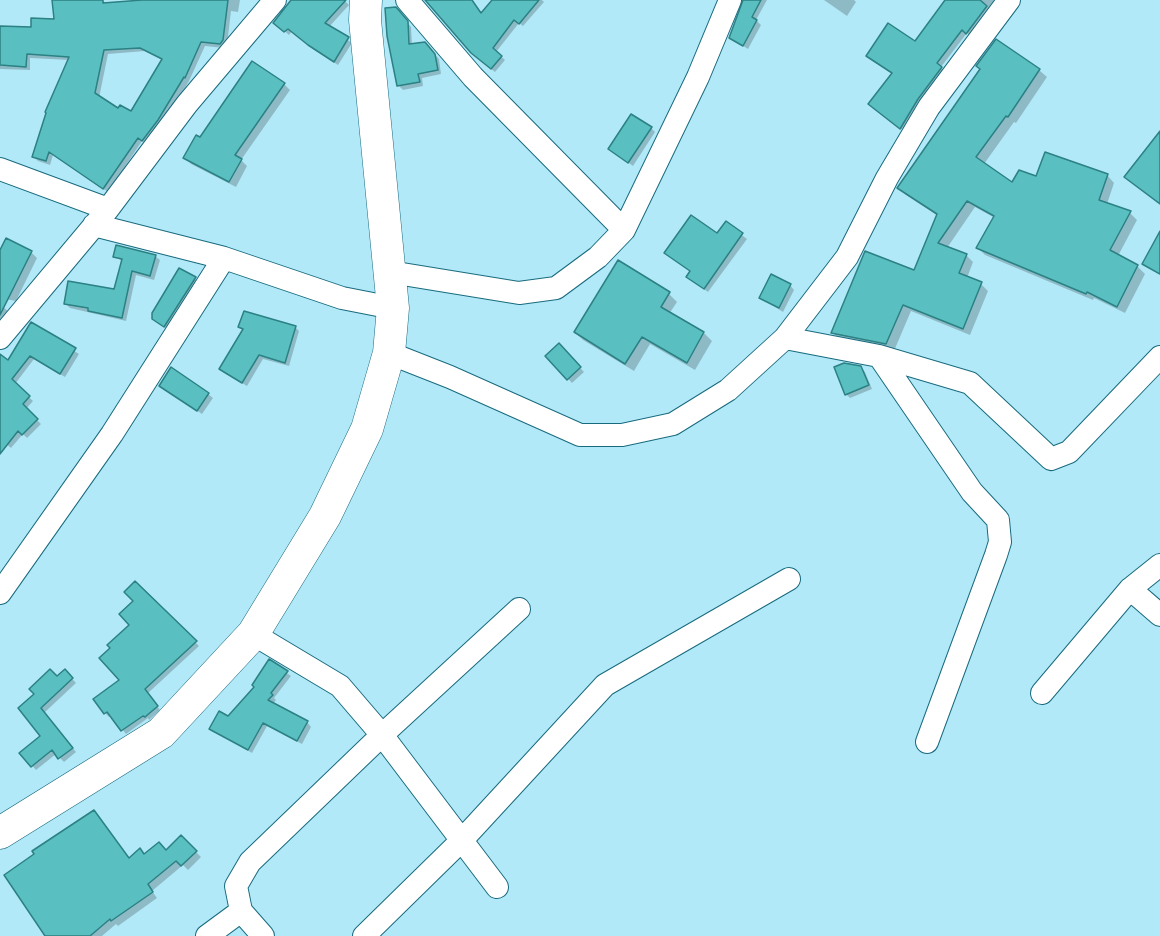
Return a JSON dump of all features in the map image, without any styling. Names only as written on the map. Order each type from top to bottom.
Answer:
[{"type":"street","points":[[0,338],[100,217],[187,104],[275,0]]},
{"type":"street","points":[[0,833],[161,733],[253,634],[326,516],[367,429],[389,353],[393,308],[365,20],[366,0]]},
{"type":"street","points":[[407,0],[473,76],[624,230]]},
{"type":"street","points":[[390,272],[519,293],[556,288],[598,257],[624,230],[698,77],[730,0]]},
{"type":"street","points":[[389,353],[450,377],[580,435],[622,435],[673,424],[728,390],[785,338],[847,257],[887,178],[929,107],[1009,0]]},
{"type":"street","points":[[0,170],[100,217],[342,298],[393,308]]},
{"type":"street","points":[[0,593],[112,434],[224,258]]},
{"type":"street","points":[[785,338],[879,356],[970,383],[1051,459],[1069,452],[1160,357]]},
{"type":"street","points":[[879,356],[972,492],[998,520],[1000,542],[996,555],[927,742]]},
{"type":"street","points":[[1041,693],[1131,589],[1160,565]]},
{"type":"street","points":[[364,936],[462,840],[605,685],[789,579]]},
{"type":"street","points":[[1131,589],[1160,615]]},
{"type":"street","points":[[263,936],[240,910],[236,886],[250,862],[382,735],[519,609]]},
{"type":"street","points":[[253,634],[340,686],[382,735],[498,887]]},
{"type":"street","points":[[207,936],[240,910]]},
{"type":"building","points":[[52,0],[103,0],[103,3],[142,0],[228,0],[223,40],[220,44],[201,42],[185,78],[158,120],[142,141],[138,138],[103,189],[49,152],[46,161],[32,157],[45,112],[69,57],[27,54],[26,67],[0,65],[0,26],[31,27],[31,18],[54,19]],"holes":[[[140,48],[162,59],[131,111],[120,105],[118,108],[95,93],[104,50]]]},
{"type":"building","points":[[291,0],[346,0],[325,23],[349,37],[334,62],[288,29],[284,32],[273,23]]},
{"type":"building","points":[[425,0],[472,0],[481,13],[492,0],[539,0],[519,24],[514,20],[493,48],[502,56],[491,69],[471,53]]},
{"type":"building","points":[[743,0],[761,0],[752,17],[757,20],[743,46],[729,38]]},
{"type":"building","points":[[945,0],[980,0],[987,6],[966,34],[962,30],[937,63],[942,67],[918,99],[900,129],[868,104],[892,73],[866,56],[888,23],[915,41]]},
{"type":"building","points":[[396,7],[408,21],[409,44],[425,42],[435,54],[438,70],[418,74],[420,82],[397,86],[387,36],[385,8]]},
{"type":"building","points":[[996,39],[1040,69],[1008,117],[1006,116],[976,157],[1012,182],[1019,170],[1036,176],[1045,152],[1108,174],[1099,200],[1131,211],[1110,250],[1138,265],[1117,307],[1087,292],[1086,294],[976,248],[994,216],[967,201],[938,243],[967,254],[959,273],[982,282],[963,329],[903,305],[886,344],[831,333],[865,251],[914,270],[937,214],[897,188],[980,69],[976,66]]},
{"type":"building","points":[[252,61],[285,83],[235,155],[242,159],[229,182],[183,158],[196,135],[200,137]]},
{"type":"building","points":[[631,114],[652,127],[628,163],[608,149]]},
{"type":"building","points":[[1160,131],[1160,204],[1124,177]]},
{"type":"building","points":[[691,215],[717,233],[726,221],[743,233],[704,289],[686,277],[690,271],[664,253]]},
{"type":"building","points":[[1160,231],[1160,274],[1142,264]]},
{"type":"building","points":[[6,238],[32,251],[0,315],[0,250]]},
{"type":"building","points":[[116,245],[156,255],[150,276],[132,271],[122,318],[64,304],[68,281],[114,289],[122,259],[113,257]]},
{"type":"building","points":[[618,260],[670,292],[661,307],[704,332],[687,363],[642,337],[625,364],[574,332]]},
{"type":"building","points":[[179,268],[196,277],[164,327],[152,319],[152,313]]},
{"type":"building","points":[[771,274],[791,284],[779,308],[759,298]]},
{"type":"building","points":[[244,311],[296,326],[285,363],[259,355],[242,383],[219,369],[243,329],[238,327]]},
{"type":"building","points":[[31,322],[76,348],[60,374],[30,356],[12,379],[30,396],[23,404],[38,419],[22,435],[18,431],[0,454],[0,354],[8,360]]},
{"type":"building","points":[[559,343],[581,367],[567,380],[545,356]]},
{"type":"building","points":[[844,363],[861,366],[869,385],[845,395],[834,367]]},
{"type":"building","points":[[171,367],[209,393],[197,411],[159,386]]},
{"type":"building","points":[[135,581],[197,641],[145,689],[158,706],[145,717],[143,716],[121,731],[107,712],[104,714],[93,699],[119,680],[99,658],[110,648],[107,645],[129,625],[119,614],[133,601],[124,592]]},
{"type":"building","points":[[269,659],[288,671],[268,700],[308,721],[297,741],[263,723],[248,750],[209,729],[219,711],[228,716],[254,687],[252,685]]},
{"type":"building","points":[[50,669],[57,676],[65,669],[73,678],[41,708],[73,748],[58,759],[52,750],[31,767],[19,753],[40,736],[18,708],[34,694],[29,689]]},
{"type":"building","points":[[94,810],[129,858],[140,848],[144,854],[159,842],[166,850],[181,835],[197,851],[181,866],[176,861],[148,884],[153,892],[111,921],[110,919],[90,936],[45,936],[4,875],[34,854],[32,851]]}]
